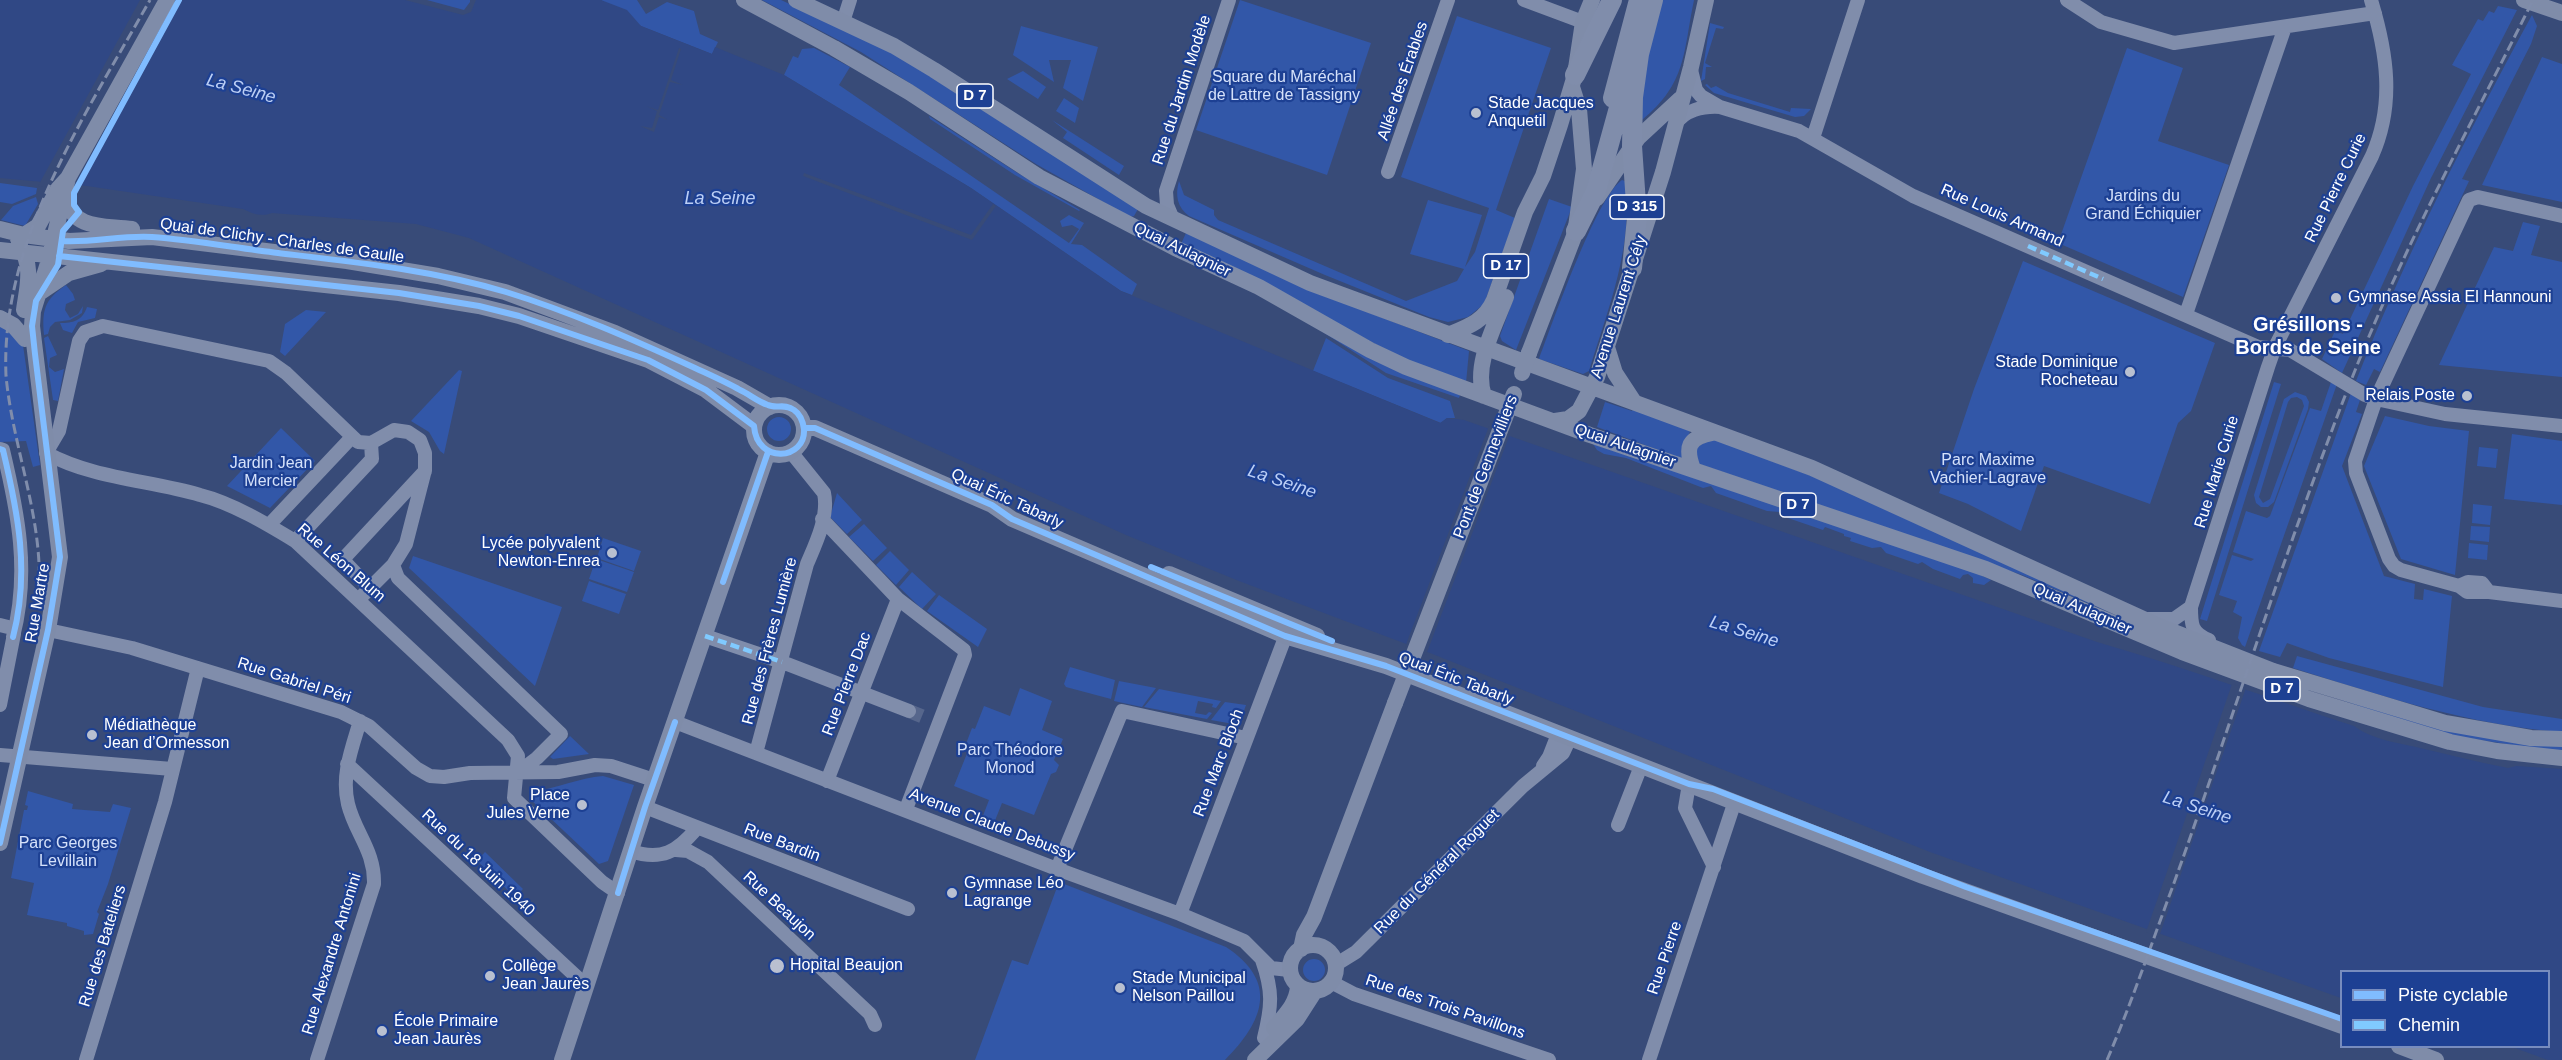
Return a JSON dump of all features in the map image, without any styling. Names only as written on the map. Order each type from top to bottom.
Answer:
[{"type":"highway","points":[[1573,81],[1612,0]]},
{"type":"highway","points":[[1576,231],[1594,173],[1639,0]]},
{"type":"highway","points":[[1576,231],[1601,176],[1648,0]]},
{"type":"highway","points":[[1632,146],[1639,54],[1653,0]]},
{"type":"highway","name":"D 315","points":[[1632,146],[1637,218],[1632,268]]},
{"type":"main road","points":[[152,237],[134,229],[84,223],[61,206],[58,189],[68,178],[167,0]]},
{"type":"main road","name":"Quai Aulagnier","points":[[744,0],[834,48],[900,87],[1039,177],[1259,287],[1370,350],[1406,367],[1590,435],[1986,569],[2182,652],[2309,699],[2450,742],[2497,751],[2562,758]]},
{"type":"main road","name":"Quai Aulagnier","points":[[796,0],[894,46],[1146,206],[1310,283],[1812,468],[2201,644],[2325,687],[2445,723],[2531,738],[2562,740]]},
{"type":"main road","name":"D 17","points":[[1487,349],[1534,215],[1543,176],[1573,81],[1583,22],[1592,0]]},
{"type":"main road","name":"Avenue Laurent Cély","points":[[1555,421],[1568,419],[1579,411],[1592,388],[1663,172],[1706,0]]},
{"type":"main road","points":[[2524,0],[2562,13]]},
{"type":"main road","points":[[1573,81],[1579,109],[1584,169],[1576,231]]},
{"type":"main road","points":[[1576,231],[1632,146],[1644,132],[1670,111],[1683,93]]},
{"type":"main road","name":"D 17","points":[[1448,335],[1479,321],[1490,309],[1525,212],[1543,176]]},
{"type":"main road","points":[[36,366],[28,357],[25,339],[24,316],[30,245],[38,226],[61,206]]},
{"type":"main road","name":"Rue Martre","points":[[0,843],[48,630],[60,557],[36,366],[32,318],[38,294],[30,245],[61,206]]},
{"type":"main road","points":[[1146,206],[1139,222],[1150,234],[1162,235],[1172,217]]},
{"type":"main road","name":"Quai de Clichy - Charles de Gaulle","points":[[0,230],[30,245],[108,262],[399,293],[489,308],[648,360],[706,390],[754,426]]},
{"type":"main road","name":"Pont de Gennevilliers","points":[[1309,947],[1314,917],[1576,231]]},
{"type":"main road","name":"Quai de Clichy - Charles de Gaulle","points":[[30,245],[152,237],[347,261],[438,276],[505,292],[635,341],[737,388],[770,406]]},
{"type":"main road","points":[[38,294],[69,273],[108,262]]},
{"type":"main road","points":[[0,318],[13,325],[25,339]]},
{"type":"main road","points":[[1607,346],[1615,373],[1634,402]]},
{"type":"main road","points":[[1484,396],[1481,373],[1487,349]]},
{"type":"main road","points":[[781,405],[792,409],[801,417],[804,428],[802,440],[791,452],[783,454],[768,452],[760,446],[755,436],[754,426],[757,418],[770,406],[781,405]]},
{"type":"main road","name":"Quai Éric Tabarly","points":[[804,428],[815,428],[992,505],[1012,519],[1288,631],[1386,666],[1923,876],[2336,1024]]},
{"type":"main road","points":[[1693,469],[1688,455],[1690,444],[1699,436],[1712,433]]},
{"type":"main road","points":[[562,1060],[654,780],[768,452]]},
{"type":"main road","name":"Quai Éric Tabarly","points":[[992,505],[1015,509],[1051,524],[1288,631]]},
{"type":"main road","points":[[1309,947],[1329,952],[1335,965],[1335,974],[1331,982],[1315,992],[1306,991],[1298,986],[1289,970],[1291,959],[1309,947]]},
{"type":"main road","points":[[1247,1060],[1288,1012],[1297,997],[1298,986]]},
{"type":"main road","points":[[1255,1060],[1298,1019],[1315,992]]},
{"type":"main road","points":[[2391,1048],[2421,1060]]},
{"type":"main road","points":[[2402,1048],[2436,1060]]},
{"type":"street","points":[[843,22],[850,0]]},
{"type":"street","name":"Rue du Jardin Modèle","points":[[1172,217],[1167,205],[1166,191],[1229,0]]},
{"type":"street","name":"Allée des Érables","points":[[1388,172],[1448,0]]},
{"type":"street","points":[[1524,0],[1583,22]]},
{"type":"street","points":[[1813,138],[1858,0]]},
{"type":"street","points":[[2067,0],[2101,22],[2174,43],[2285,27],[2373,7]]},
{"type":"street","name":"Rue Pierre Curie","points":[[2275,347],[2372,156],[2382,128],[2387,76],[2384,50],[2373,7]]},
{"type":"street","points":[[2186,314],[2285,27]]},
{"type":"street","name":"Rue Louis Armand","points":[[1691,67],[1691,79],[1695,90],[1720,107],[1799,131],[1913,196],[2258,347],[2290,350],[2376,399],[2445,414],[2562,426]]},
{"type":"street","name":"Rue Louis Armand","points":[[1675,125],[1680,118],[1692,111],[1720,107]]},
{"type":"street","name":"Rue du Jardin Modèle","points":[[1146,206],[1157,201],[1166,191]]},
{"type":"street","points":[[2562,216],[2473,197],[2469,200],[2376,399],[2354,467],[2389,559],[2394,566],[2459,586],[2467,592],[2489,592],[2562,601]]},
{"type":"street","points":[[46,453],[59,431],[79,340],[93,327],[103,326],[269,361],[286,373],[358,442],[371,443],[394,430],[408,432],[420,440],[425,453],[425,470],[406,544],[393,565],[359,599]]},
{"type":"street","name":"Rue Marie Curie","points":[[2191,607],[2275,347]]},
{"type":"street","points":[[269,525],[352,437]]},
{"type":"street","points":[[295,541],[372,459],[371,443]]},
{"type":"street","name":"Rue Martre","points":[[0,705],[9,631],[18,620],[23,561],[15,501],[1,449]]},
{"type":"street","name":"Rue des Frères Lumière","points":[[756,753],[807,564],[818,539],[825,501],[824,493],[791,452]]},
{"type":"street","name":"Rue Léon Blum","points":[[46,453],[74,467],[202,495],[269,525],[295,541],[508,740],[518,756],[514,798],[602,882],[618,893]]},
{"type":"street","points":[[369,588],[345,562],[346,556],[425,470]]},
{"type":"street","points":[[822,519],[898,599],[964,650],[965,655],[932,720],[906,809]]},
{"type":"street","points":[[818,539],[835,534]]},
{"type":"street","points":[[393,565],[398,578],[561,734],[537,758],[516,774]]},
{"type":"street","name":"Rue Pierre Dac","points":[[827,781],[898,599]]},
{"type":"street","points":[[2147,619],[2174,619],[2191,607]]},
{"type":"street","points":[[2191,607],[2191,624],[2197,634],[2223,645],[2245,660]]},
{"type":"street","name":"Rue Gabriel Péri","points":[[48,630],[132,648],[341,712],[379,733],[416,768],[430,776],[444,777],[470,772],[516,774]]},
{"type":"street","name":"Rue Marc Bloch","points":[[1180,914],[1288,631]]},
{"type":"street","points":[[705,636],[782,662],[909,711]]},
{"type":"street","name":"Rue des Bateliers","points":[[86,1060],[165,802],[198,668]]},
{"type":"street","points":[[1057,869],[1122,711],[1246,738]]},
{"type":"street","name":"Rue Alexandre Antonini","points":[[317,1060],[374,884],[375,867],[348,806],[345,787],[347,764],[360,721]]},
{"type":"street","name":"Avenue Claude Debussy","points":[[675,722],[1180,914],[1244,941],[1271,968],[1289,970]]},
{"type":"street","name":"Rue du Général Roguet","points":[[1335,965],[1356,952],[1536,774],[1563,753],[1564,736]]},
{"type":"street","points":[[0,755],[172,769]]},
{"type":"street","name":"Rue du 18 Juin 1940","points":[[347,764],[580,980],[587,983]]},
{"type":"street","points":[[516,774],[558,772],[596,765],[611,766],[654,780]]},
{"type":"street","points":[[1618,825],[1641,766]]},
{"type":"street","points":[[1689,784],[1685,808],[1714,867]]},
{"type":"street","name":"Rue Pierre","points":[[1649,1060],[1734,804]]},
{"type":"street","name":"Rue Bardin","points":[[645,807],[908,909]]},
{"type":"street","points":[[630,851],[645,856],[660,855],[676,850],[697,828]]},
{"type":"street","name":"Rue Beaujon","points":[[697,828],[697,842],[708,862]]},
{"type":"street","name":"Rue Beaujon","points":[[676,850],[688,851],[708,862],[870,1014],[875,1025]]},
{"type":"street","points":[[1262,960],[1269,981],[1272,1004],[1264,1038]]},
{"type":"street","name":"Rue des Trois Pavillons","points":[[1331,982],[1354,994],[1549,1060]]},
{"type":"green space","points":[[427,0],[470,0],[470,2],[464,10]]},
{"type":"green space","points":[[601,0],[637,0],[646,14],[667,2],[694,11],[700,34],[718,42],[712,54],[641,26]]},
{"type":"green space","points":[[762,0],[781,0],[892,52],[1138,209],[1134,216],[1130,217],[1036,164],[861,52]]},
{"type":"green space","name":"Square du Maréchal de Lattre de Tassigny","points":[[1240,0],[1371,43],[1327,175],[1196,130]]},
{"type":"green space","points":[[1657,0],[1694,0],[1685,52],[1675,80],[1668,93],[1642,120],[1639,96]]},
{"type":"green space","points":[[2498,6],[2517,10],[2431,178],[2342,373],[2322,359],[2335,331],[2343,334],[2413,186],[2471,74],[2452,65],[2478,19],[2483,21],[2489,11],[2494,13]]},
{"type":"green space","points":[[2532,15],[2537,26],[2531,44],[2462,179],[2469,181],[2380,372],[2374,369],[2366,385],[2356,381],[2395,287],[2438,195]]},
{"type":"green space","name":"Stade Jacques Anquetil","points":[[1457,16],[1551,48],[1496,210],[1515,218],[1484,304],[1468,317],[1448,322],[1429,317],[1189,216],[1182,209],[1177,196],[1179,181],[1184,195],[1214,210],[1214,215],[1218,220],[1406,301],[1457,281],[1464,269],[1410,254],[1428,200],[1482,215],[1465,267],[1475,252],[1489,208],[1401,177]]},
{"type":"green space","points":[[1710,23],[1724,27],[1723,29],[1716,28],[1705,63],[1712,67],[1706,67],[1705,79],[1701,81]]},
{"type":"green space","points":[[1021,26],[1098,47],[1083,101],[1063,88],[1071,60],[1049,60],[1054,82],[1013,55]]},
{"type":"green space","points":[[814,48],[850,67],[839,85],[1069,243],[1079,229],[1072,225],[1062,227],[1060,221],[1069,215],[1084,223],[1071,244],[1082,245],[1137,284],[1132,295],[1121,291],[971,188],[784,75],[793,56],[798,58],[802,49]]},
{"type":"green space","name":"Jardins du Grand Échiquier","points":[[2127,48],[2183,68],[2158,141],[2229,165],[2183,297],[2058,243]]},
{"type":"green space","points":[[2542,57],[2562,64],[2562,202],[2482,185]]},
{"type":"green space","points":[[1023,71],[1046,87],[1038,99],[1007,79]]},
{"type":"green space","points":[[1705,85],[1711,88],[1716,86],[1728,93],[1790,112],[1791,108],[1811,109],[1804,116],[1795,117],[1714,93]]},
{"type":"green space","points":[[1064,98],[1079,108],[1075,123],[1056,111]]},
{"type":"green space","points":[[929,116],[1080,210],[1015,175],[930,119]]},
{"type":"green space","points":[[1052,120],[1124,166],[1119,175],[1063,138],[1067,132]]},
{"type":"green space","points":[[1622,180],[1625,181],[1627,205],[1623,253],[1618,277],[1589,371],[1583,374],[1539,359],[1588,235],[1600,210]]},
{"type":"green space","points":[[0,183],[37,188],[36,194],[12,204],[0,202]]},
{"type":"green space","points":[[36,197],[38,204],[25,226],[1,220],[13,206]]},
{"type":"green space","points":[[1549,199],[1572,207],[1516,350],[1502,341],[1500,336]]},
{"type":"green space","points":[[2523,222],[2540,226],[2531,255],[2562,262],[2562,377],[2439,365],[2494,247],[2513,251]]},
{"type":"green space","points":[[1186,233],[1383,318],[1469,351],[1466,383],[1422,368],[1181,244]]},
{"type":"green space","name":"Parc Maxime Vachier-Lagrave","points":[[2023,261],[2215,343],[2191,411],[2178,423],[2150,504],[2044,466],[2021,531],[1968,504],[1939,493],[1974,389]]},
{"type":"green space","points":[[66,285],[75,300],[66,304],[65,310],[70,318],[78,314],[83,306],[82,313],[70,320],[55,322],[48,334],[44,335],[46,306],[53,296]]},
{"type":"green space","points":[[87,307],[97,309],[95,318],[78,322],[72,333],[63,330],[60,323],[76,320]]},
{"type":"green space","points":[[306,310],[326,312],[285,356],[280,352],[285,324]]},
{"type":"green space","points":[[1300,317],[1460,395],[1459,398],[1386,373]]},
{"type":"green space","points":[[0,321],[23,345],[40,465],[33,467],[26,441],[0,442]]},
{"type":"green space","points":[[48,336],[57,355],[50,358],[49,367],[55,372],[64,369],[58,401],[53,400],[44,338]]},
{"type":"green space","points":[[1326,338],[1388,378],[1450,401],[1455,418],[1447,418],[1441,423],[1313,371]]},
{"type":"green space","points":[[459,370],[462,371],[444,454],[429,432],[411,421]]},
{"type":"green space","points":[[2274,382],[2281,384],[2207,621],[2200,619]]},
{"type":"green space","points":[[2331,382],[2337,384],[2245,647],[2238,638],[2242,617],[2233,612],[2237,601],[2219,595],[2232,555],[2251,561],[2254,559],[2233,552],[2246,511],[2267,518],[2270,516],[2310,408],[2321,411]]},
{"type":"green space","points":[[2295,392],[2306,396],[2309,402],[2308,409],[2274,502],[2268,507],[2261,507],[2256,503],[2254,495],[2284,399]],"holes":[[[2297,397],[2302,400],[2304,406],[2270,499],[2263,503],[2259,497],[2288,402],[2291,398]]]},
{"type":"green space","points":[[2351,393],[2360,400],[2356,412],[2362,414],[2342,466],[2384,576],[2415,584],[2414,599],[2423,600],[2424,589],[2452,596],[2443,687],[2329,658],[2287,643],[2280,657],[2259,651]]},
{"type":"green space","points":[[1605,402],[1632,411],[1634,407],[1690,431],[1682,459],[1597,427]]},
{"type":"green space","points":[[2385,416],[2429,426],[2469,431],[2455,575],[2401,559],[2364,466]]},
{"type":"green space","points":[[779,417],[787,421],[791,429],[787,437],[779,441],[771,437],[767,429],[771,421]]},
{"type":"green space","name":"Jardin Jean Mercier","points":[[281,428],[315,461],[270,508],[227,486]]},
{"type":"green space","points":[[2512,434],[2562,441],[2562,505],[2504,499]]},
{"type":"green space","points":[[1711,438],[1828,482],[2163,633],[2459,732],[2562,746],[2562,750],[2545,750],[2435,733],[2184,644],[2022,575],[1699,464],[1695,449]]},
{"type":"green space","points":[[1593,444],[1968,569],[1991,580],[1984,585],[1973,583],[1973,578],[1968,574],[1963,575],[1960,579],[1933,569],[1922,562],[1918,564],[1886,553],[1881,547],[1872,548],[1850,541],[1851,538],[1844,534],[1825,527],[1823,530],[1788,518],[1780,512],[1767,511],[1716,493],[1711,486],[1703,488],[1626,458],[1604,454]]},
{"type":"green space","points":[[2479,447],[2498,449],[2496,468],[2477,466]]},
{"type":"green space","points":[[837,493],[862,520],[847,534],[830,517]]},
{"type":"green space","points":[[2473,504],[2492,506],[2490,525],[2472,523]]},
{"type":"green space","points":[[864,524],[887,548],[873,561],[849,537]]},
{"type":"green space","points":[[2471,526],[2490,527],[2489,542],[2470,540]]},
{"type":"green space","points":[[603,538],[641,551],[634,571],[597,558]]},
{"type":"green space","points":[[2469,543],[2488,545],[2487,560],[2468,558]]},
{"type":"green space","points":[[890,551],[909,570],[896,585],[876,565]]},
{"type":"green space","points":[[413,556],[562,607],[535,686],[409,568]]},
{"type":"green space","points":[[596,559],[634,572],[627,592],[589,579]]},
{"type":"green space","points":[[912,572],[936,594],[922,609],[899,587]]},
{"type":"green space","points":[[589,581],[626,594],[619,614],[582,601]]},
{"type":"green space","points":[[939,595],[987,629],[978,647],[927,611]]},
{"type":"green space","points":[[2297,656],[2483,707],[2562,719],[2562,732],[2493,723],[2393,699],[2293,668]]},
{"type":"green space","points":[[1070,667],[1115,680],[1111,699],[1066,687],[1064,684]]},
{"type":"green space","points":[[1119,681],[1156,688],[1142,707],[1114,701]]},
{"type":"green space","name":"Parc Théodore Monod","points":[[1020,688],[1052,701],[1042,730],[1063,739],[1054,760],[1059,765],[1056,772],[1051,774],[1034,815],[1002,803],[992,828],[982,824],[981,821],[989,800],[954,786],[968,751],[964,749],[984,706],[1010,716]]},
{"type":"green space","points":[[1159,689],[1221,701],[1216,708],[1212,707],[1213,704],[1198,701],[1195,713],[1206,715],[1209,712],[1212,713],[1207,719],[1144,707]]},
{"type":"green space","points":[[1225,702],[1246,705],[1239,725],[1211,720]]},
{"type":"green space","points":[[570,736],[589,754],[553,759],[550,757]]},
{"type":"green space","name":"Place Jules Verne","points":[[603,776],[634,785],[608,861],[599,864],[530,799],[533,792]]},
{"type":"green space","name":"Parc Georges Levillain","points":[[28,791],[73,804],[72,809],[110,812],[113,804],[131,808],[97,912],[99,914],[93,934],[84,935],[84,931],[67,926],[67,923],[27,915],[34,883],[11,878],[24,810],[27,810],[28,806],[25,805]]},
{"type":"green space","points":[[485,852],[523,889],[515,897],[477,861]]},
{"type":"green space","points":[[1059,882],[1226,947],[1243,960],[1254,974],[1259,988],[1260,1002],[1249,1031],[1225,1060],[975,1060],[1012,960],[1028,965]]},
{"type":"green space","points":[[1314,959],[1322,962],[1325,970],[1322,978],[1314,981],[1306,978],[1303,970],[1306,962]]},
{"type":"water","name":"La Seine","points":[[0,0],[405,0],[463,15],[471,12],[476,0],[601,0],[627,10],[641,26],[712,54],[715,47],[784,75],[971,188],[1121,291],[1440,423],[1447,418],[1464,420],[2097,642],[2354,726],[2384,740],[2508,768],[2516,766],[2562,769],[2562,1060],[2548,1060],[2515,1048],[2550,1048],[2550,970],[2340,970],[2340,998],[1930,852],[1425,651],[1239,581],[1126,535],[469,238],[416,224],[272,213],[261,215],[243,209],[87,186],[0,178]]},
{"type":"pier","points":[[140,0],[181,0],[79,188],[38,186]]},
{"type":"pier","points":[[679,48],[681,49],[671,80],[683,85],[670,82],[659,115],[668,120],[659,117],[654,132],[640,126],[652,128],[657,111],[646,106],[658,110]]},
{"type":"pier","points":[[804,173],[971,235],[993,204],[996,206],[972,240],[803,176]]},
{"type":"pier","points":[[1489,426],[1510,434],[1426,655],[1405,647]]},
{"type":"pier","points":[[2232,684],[2246,688],[2159,937],[2146,932]]},
{"type":"tunnel","points":[[909,711],[926,718]]},
{"type":"railway","points":[[39,591],[37,536],[6,376],[8,326],[17,276],[32,227],[52,179],[100,87],[150,0]]},
{"type":"railway","points":[[2107,1060],[2174,883],[2284,563],[2354,373],[2417,231],[2533,0]]},
{"type":"marked path","points":[[2028,246],[2103,279]]},
{"type":"marked path","points":[[705,636],[782,662]]},
{"type":"cycle path","points":[[0,843],[48,630],[60,557],[32,326],[36,301],[58,265],[63,231],[79,212],[74,205],[74,193],[179,0]]},
{"type":"cycle path","points":[[59,256],[399,293],[479,306],[519,316],[648,360],[706,390],[754,426],[757,439],[763,447],[772,452],[781,454],[790,452],[803,439],[802,421],[791,408],[764,404],[712,376],[626,337],[578,317],[478,284],[393,268],[168,238],[130,237],[62,241]]},
{"type":"cycle path","points":[[804,428],[815,428],[992,505],[1012,519],[1285,636],[1386,666],[1689,784],[1713,789],[1966,887],[2340,1018]]},
{"type":"cycle path","points":[[0,449],[3,450],[8,473],[20,543],[21,589],[13,637]]},
{"type":"cycle path","points":[[723,582],[768,452]]},
{"type":"cycle path","points":[[1151,567],[1332,641]]},
{"type":"cycle path","points":[[618,893],[675,722]]},
{"type":"place","name":"Stade Jacques Anquetil","points":[[1476,113]]},
{"type":"place","name":"Gymnase Assia El Hannouni","points":[[2336,298]]},
{"type":"place","name":"Stade Dominique Rocheteau","points":[[2130,372]]},
{"type":"place","name":"Relais Poste","points":[[2467,396]]},
{"type":"place","name":"Lycée polyvalent Newton-Enrea","points":[[612,553]]},
{"type":"place","name":"Médiathèque Jean d’Ormesson","points":[[92,735]]},
{"type":"place","name":"Place Jules Verne","points":[[582,805]]},
{"type":"place","name":"Gymnase Léo Lagrange","points":[[952,893]]},
{"type":"place","name":"Hopital Beaujon","points":[[777,966]]},
{"type":"place","name":"Collège Jean Jaurès","points":[[490,976]]},
{"type":"place","name":"Stade Municipal Nelson Paillou","points":[[1120,988]]},
{"type":"place","name":"École Primaire Jean Jaurès","points":[[382,1031]]},
{"type":"district","name":"Grésillons - Bords de Seine","points":[[2308,336]]}]
